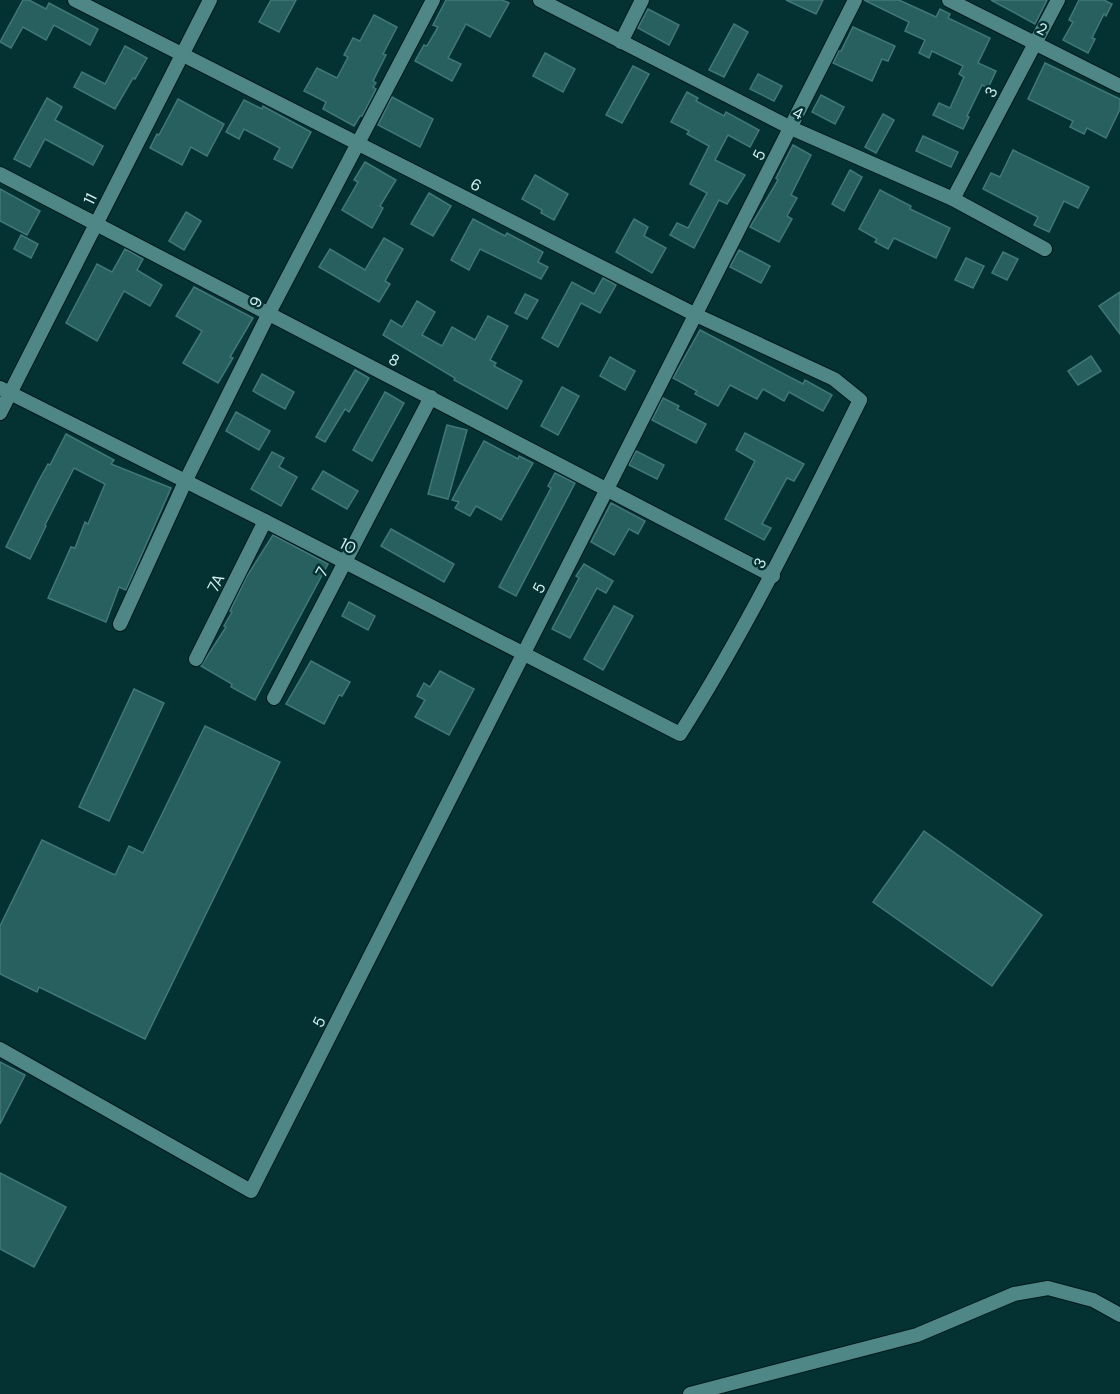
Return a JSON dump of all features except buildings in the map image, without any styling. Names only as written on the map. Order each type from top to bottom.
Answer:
[{"type":"street","name":"6","points":[[75,0],[696,315],[834,379],[860,400]]},
{"type":"street","name":"11","points":[[0,413],[5,391],[96,224],[210,0]]},
{"type":"street","name":"9","points":[[120,624],[185,482],[269,314],[433,0]]},
{"type":"street","name":"4","points":[[540,0],[791,128],[953,199],[1045,249]]},
{"type":"street","points":[[621,42],[642,0]]},
{"type":"street","name":"5","points":[[0,1049],[251,1191],[855,0]]},
{"type":"street","name":"2","points":[[949,0],[1120,86]]},
{"type":"street","name":"3","points":[[953,199],[1058,0]]},
{"type":"street","name":"8","points":[[0,174],[608,488],[772,576]]},
{"type":"street","name":"10","points":[[5,391],[265,521],[680,734]]},
{"type":"street","name":"7","points":[[274,698],[431,397]]},
{"type":"street","name":"3","points":[[680,734],[712,685],[772,576],[860,400]]},
{"type":"street","name":"7A","points":[[196,659],[265,521]]},
{"type":"street","points":[[690,1394],[917,1335],[1014,1294],[1048,1288],[1093,1300],[1120,1315]]}]
